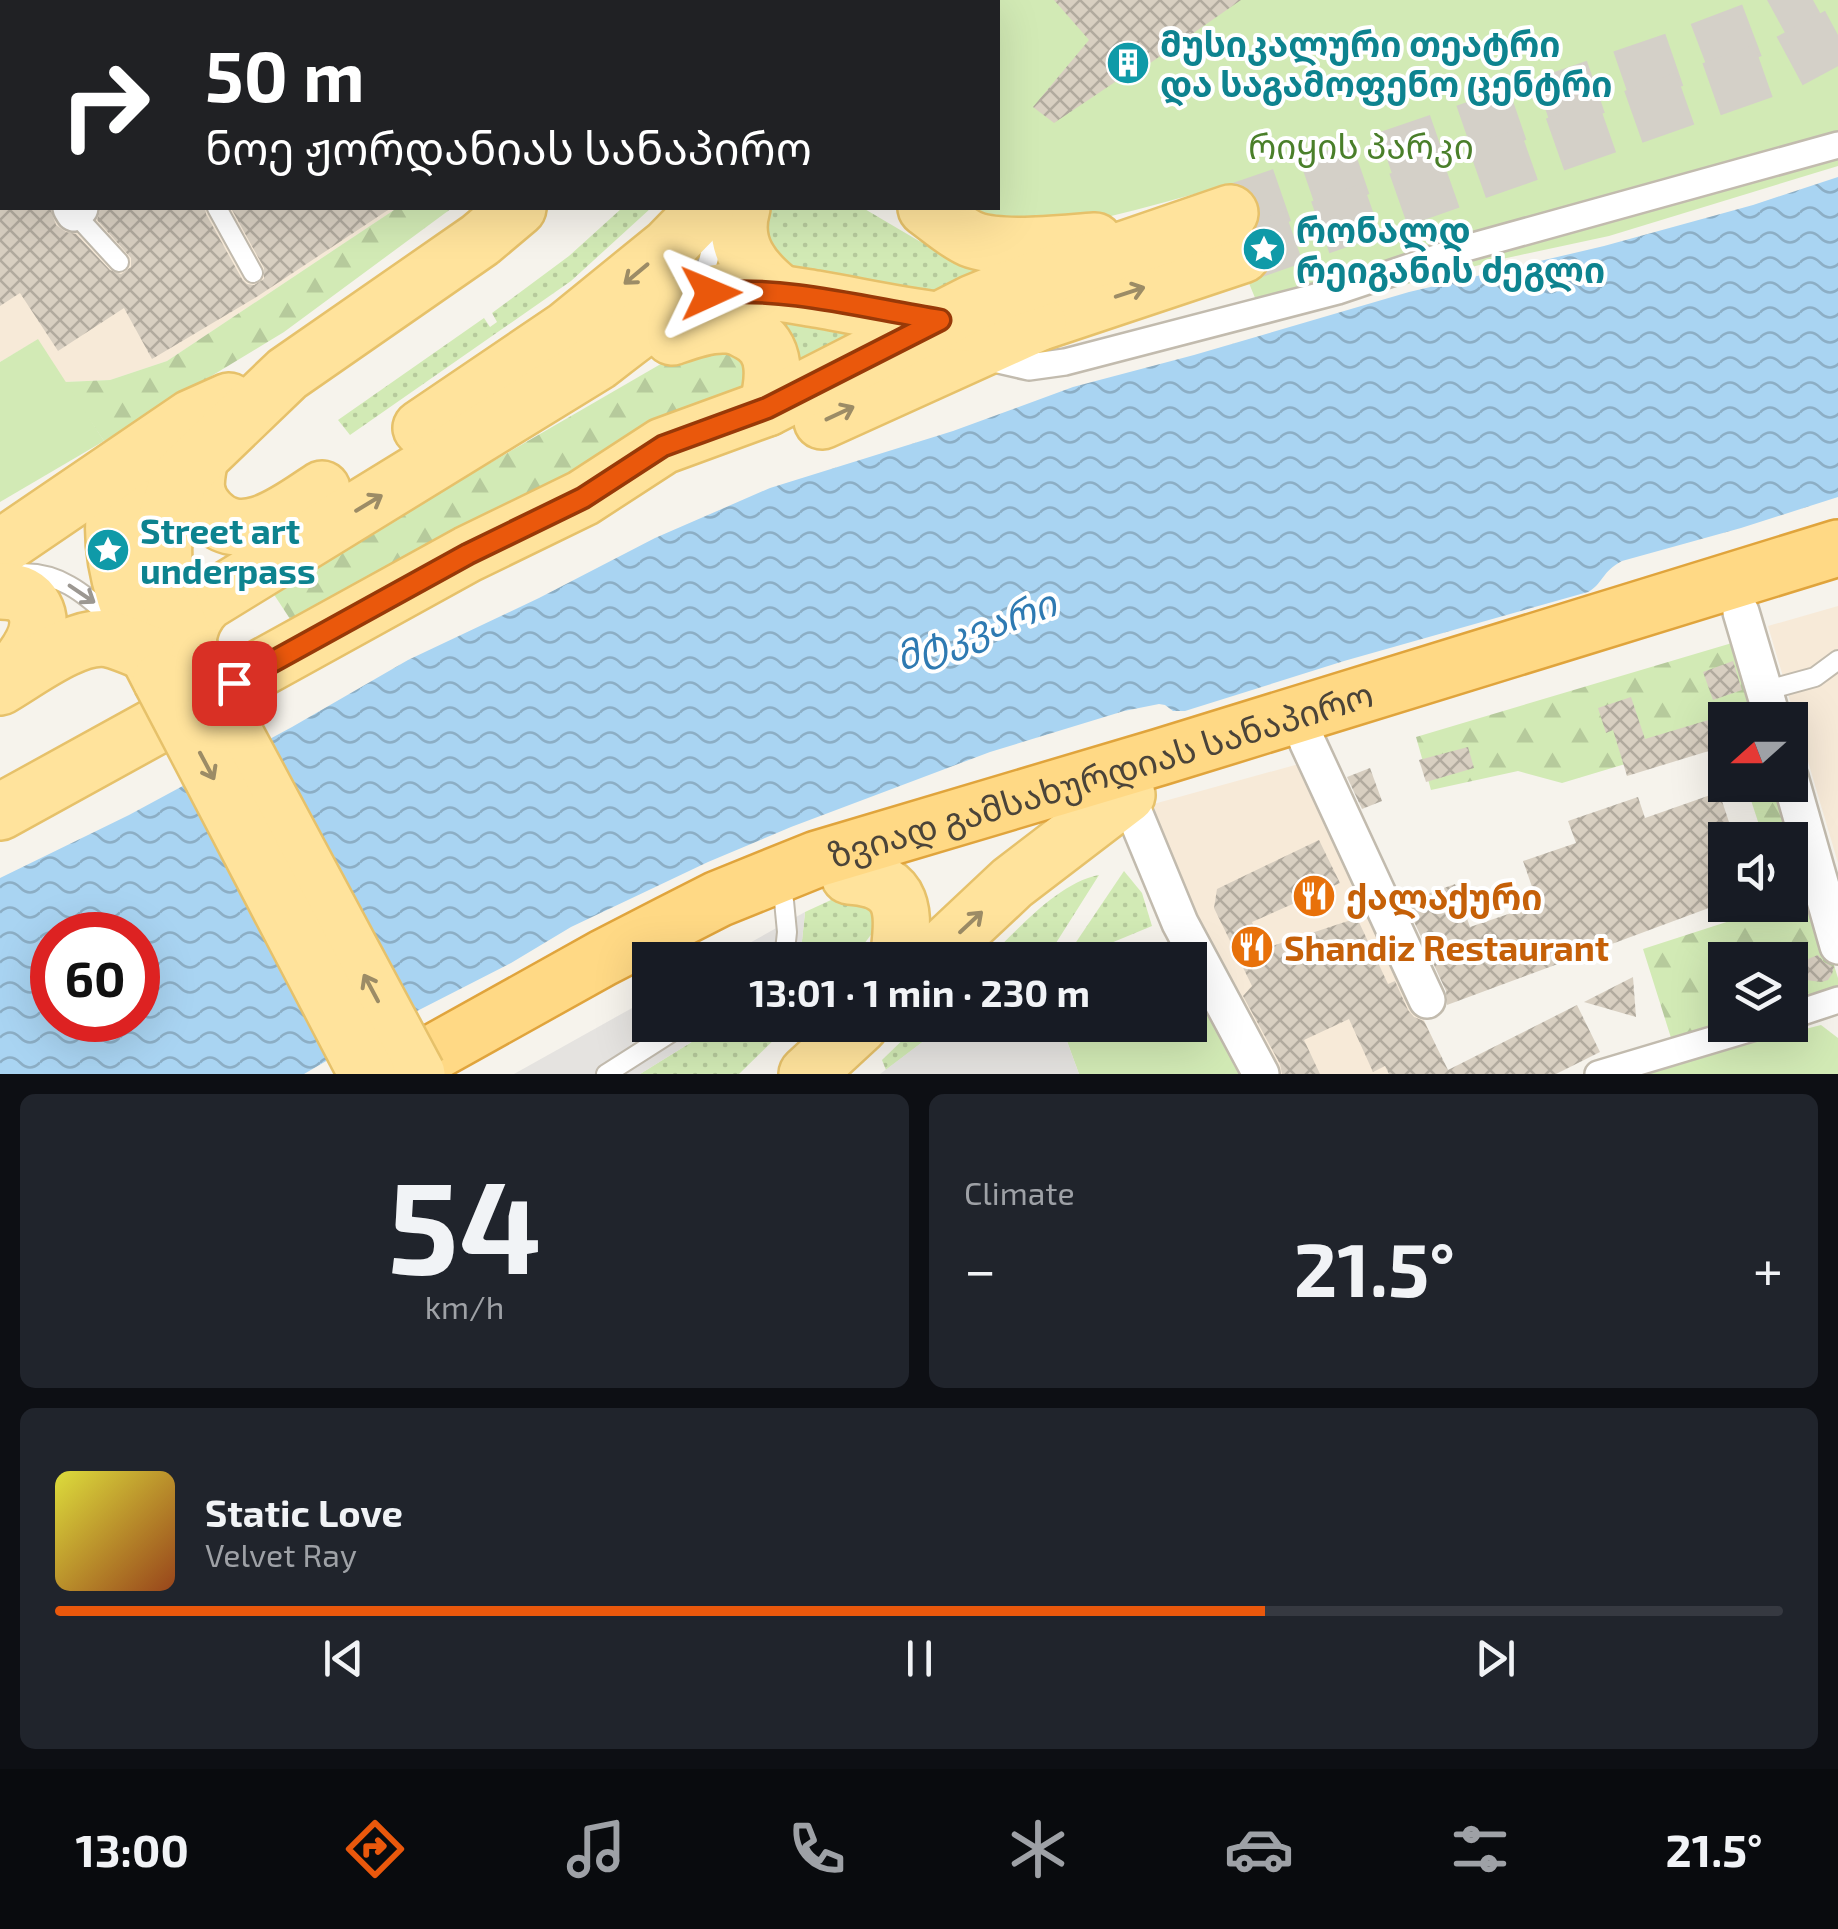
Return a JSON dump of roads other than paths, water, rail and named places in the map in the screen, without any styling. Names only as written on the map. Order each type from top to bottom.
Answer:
[{"type":"highway","name":"ზვიად გამსახურდიას სანაპირო","points":[[696,942],[784,901],[1015,814],[1838,548]]},
{"type":"highway","name":"ზვიად გამსახურდიას სანაპირო","points":[[394,1074],[602,958],[718,899],[818,859],[1015,814],[1127,795],[1838,583]]},
{"type":"highway","points":[[452,1074],[632,974]]},
{"type":"main road","points":[[367,1074],[173,659],[174,610],[162,548],[164,525],[172,493],[183,474],[287,374],[480,240],[516,210]]},
{"type":"main road","points":[[202,454],[196,488],[199,502],[209,514],[229,526],[262,524],[425,425],[568,329],[669,246],[704,210]]},
{"type":"main road","points":[[741,210],[739,240],[746,258],[761,278],[780,293]]},
{"type":"main road","points":[[0,812],[468,554],[583,498],[663,446],[955,337],[997,325],[1038,323],[1236,234],[998,245],[966,237],[929,210]]},
{"type":"main road","points":[[583,498],[680,480],[755,452],[955,337],[1000,292],[1163,235]]},
{"type":"main road","points":[[173,659],[198,610],[207,602],[598,362],[685,302],[711,293],[780,293],[955,337]]},
{"type":"main road","points":[[598,362],[694,330],[725,324],[740,328],[756,336],[767,348],[773,384],[767,408]]},
{"type":"main road","points":[[0,548],[192,418],[287,374]]},
{"type":"main road","points":[[128,462],[118,491],[114,536],[124,590],[173,659],[417,1074]]},
{"type":"main road","points":[[0,591],[18,593],[30,600],[40,623],[28,652],[1,686]]},
{"type":"main road","points":[[1,686],[78,643],[97,638],[173,659]]},
{"type":"main road","points":[[949,942],[1012,883],[1127,795]]},
{"type":"main road","points":[[1012,883],[1022,850],[1015,814]]},
{"type":"main road","points":[[849,876],[871,878],[892,891],[902,921],[900,942]]},
{"type":"main road","points":[[807,1074],[842,1042]]},
{"type":"street","points":[[955,337],[1028,367],[1065,362],[1338,291],[1466,248],[1838,145]]},
{"type":"street","points":[[1741,612],[1768,702]]},
{"type":"street","points":[[1307,741],[1427,1000]]},
{"type":"street","points":[[1127,795],[1180,923],[1261,1074]]},
{"type":"street","points":[[1797,802],[1838,946]]},
{"type":"street","points":[[1808,1010],[1838,1000]]},
{"type":"street","points":[[1599,1073],[1709,1042]]},
{"type":"lane","points":[[76,210],[119,262]]},
{"type":"lane","points":[[219,210],[254,274]]},
{"type":"lane","points":[[685,302],[702,278],[717,210]]},
{"type":"lane","points":[[0,576],[33,572],[66,583],[173,659]]},
{"type":"lane","points":[[1774,702],[1838,660]]},
{"type":"lane","points":[[784,901],[786,942]]},
{"type":"lane","points":[[606,1074],[656,1042]]},
{"type":"water","name":"მტკვარი","points":[[1838,177],[1838,497],[1622,561],[1588,592],[1185,711],[1173,711],[1159,704],[1124,711],[990,752],[708,862],[571,927],[304,1074],[0,1074],[0,878],[129,815],[408,660],[655,538],[770,488],[953,431],[1073,387],[1409,292],[1604,246]]},
{"type":"tunnel","points":[[1230,213],[1679,58],[1771,23],[1813,0]]},
{"type":"tunnel","points":[[1242,255],[1786,63],[1838,35]]},
{"type":"place","name":"მუსიკალური თეატრი და საგამოფენო ცენტრი","points":[[1128,63]]},
{"type":"place","name":"რონალდ რეიგანის ძეგლი","points":[[1264,249]]},
{"type":"place","name":"Street art underpass","points":[[108,550]]},
{"type":"place","name":"ქალაქური","points":[[1314,896]]},
{"type":"place","name":"Shandiz Restaurant","points":[[1252,947]]},
{"type":"park label","name":"რიყის პარკი","points":[[1361,145]]}]
